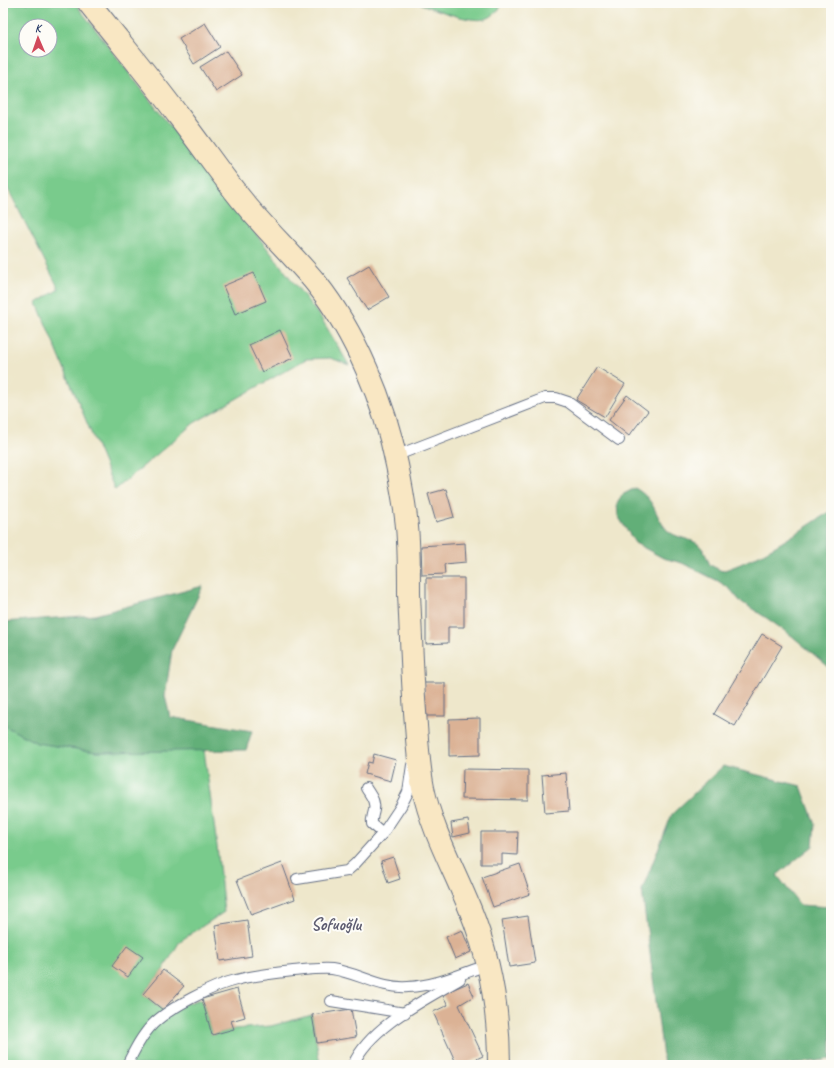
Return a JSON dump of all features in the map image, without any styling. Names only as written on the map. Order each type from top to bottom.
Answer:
[{"type":"street","points":[[89,3],[176,112],[243,202],[293,256],[331,304],[360,356],[383,411],[395,456],[408,539],[411,667],[419,764],[430,814],[438,837],[470,910],[481,966],[495,1008],[499,1065]]},
{"type":"lane","points":[[395,456],[545,398],[556,398],[568,402],[619,440]]},
{"type":"lane","points":[[298,879],[347,871],[383,833],[401,806],[408,792],[416,736]]},
{"type":"lane","points":[[366,788],[374,801],[374,810],[371,817],[372,824],[383,833]]},
{"type":"lane","points":[[353,1065],[356,1058],[372,1037],[390,1023],[481,966]]},
{"type":"lane","points":[[127,1065],[136,1047],[153,1024],[172,1010],[195,997],[234,980],[301,970],[331,969],[350,973],[388,986],[408,987],[430,984],[481,966]]},
{"type":"lane","points":[[331,1001],[405,1013]]},
{"type":"green space","points":[[75,3],[321,318],[349,365],[331,358],[306,359],[194,423],[115,490],[37,303],[59,289],[3,179],[3,4]]},
{"type":"green space","points":[[418,3],[504,3],[493,15],[481,20],[463,18]]},
{"type":"green space","points":[[635,488],[651,503],[670,533],[698,544],[704,551],[710,565],[722,571],[737,566],[765,552],[831,511],[831,669],[792,636],[740,601],[730,589],[718,581],[682,563],[663,558],[635,543],[618,516],[617,504],[622,495]]},
{"type":"green space","points":[[203,586],[172,650],[165,696],[170,717],[252,731],[246,750],[97,752],[37,743],[3,725],[3,622],[95,615]]},
{"type":"green space","points":[[3,725],[37,743],[97,752],[204,750],[224,912],[180,941],[163,970],[143,994],[163,1010],[202,999],[212,1035],[234,1029],[271,1026],[312,1015],[320,1065],[3,1065]]},
{"type":"green space","points":[[723,766],[801,786],[815,824],[813,846],[777,875],[800,905],[831,907],[831,1059],[788,1065],[664,1065],[642,890],[672,814]]},
{"type":"building","points":[[205,23],[220,47],[194,64],[179,39]]},
{"type":"building","points":[[226,51],[242,75],[216,92],[200,67]]},
{"type":"building","points":[[369,265],[389,297],[367,310],[347,278]]},
{"type":"building","points":[[254,273],[266,301],[235,314],[223,286]]},
{"type":"building","points":[[280,330],[293,358],[262,372],[249,345]]},
{"type":"building","points":[[597,367],[625,384],[605,417],[576,400]]},
{"type":"building","points":[[627,395],[648,411],[629,436],[609,420]]},
{"type":"building","points":[[446,489],[454,517],[436,522],[428,494]]},
{"type":"building","points":[[465,543],[466,562],[444,564],[445,574],[422,575],[421,546]]},
{"type":"building","points":[[426,578],[464,578],[464,627],[448,627],[448,643],[426,644]]},
{"type":"building","points":[[762,634],[782,646],[735,726],[714,714]]},
{"type":"building","points":[[424,683],[445,683],[445,716],[424,716]]},
{"type":"building","points":[[480,718],[480,755],[449,756],[449,719]]},
{"type":"building","points":[[374,754],[396,760],[391,781],[365,774],[368,762],[372,763]]},
{"type":"building","points":[[463,769],[528,770],[528,800],[462,799]]},
{"type":"building","points":[[566,773],[569,811],[545,813],[542,775]]},
{"type":"building","points":[[468,820],[470,833],[453,837],[451,823]]},
{"type":"building","points":[[481,832],[518,832],[517,855],[502,854],[502,864],[481,864]]},
{"type":"building","points":[[393,857],[400,879],[388,883],[381,861]]},
{"type":"building","points":[[282,863],[295,899],[251,915],[237,880]]},
{"type":"building","points":[[520,864],[530,894],[493,907],[482,877]]},
{"type":"building","points":[[528,916],[535,963],[509,967],[502,920]]},
{"type":"building","points":[[247,920],[252,956],[220,961],[215,925]]},
{"type":"building","points":[[462,930],[471,952],[455,959],[446,937]]},
{"type":"building","points":[[127,946],[143,957],[128,977],[112,966]]},
{"type":"building","points":[[163,970],[184,986],[163,1010],[143,994]]},
{"type":"building","points":[[468,983],[474,996],[459,1005],[483,1056],[463,1065],[457,1065],[433,1012],[448,1005],[442,994]]},
{"type":"building","points":[[237,989],[245,1017],[231,1021],[234,1029],[212,1035],[202,999]]},
{"type":"building","points":[[351,1009],[356,1037],[317,1043],[312,1015]]},
{"type":"district","name":"Sofuoğlu","points":[[336,924]]}]
